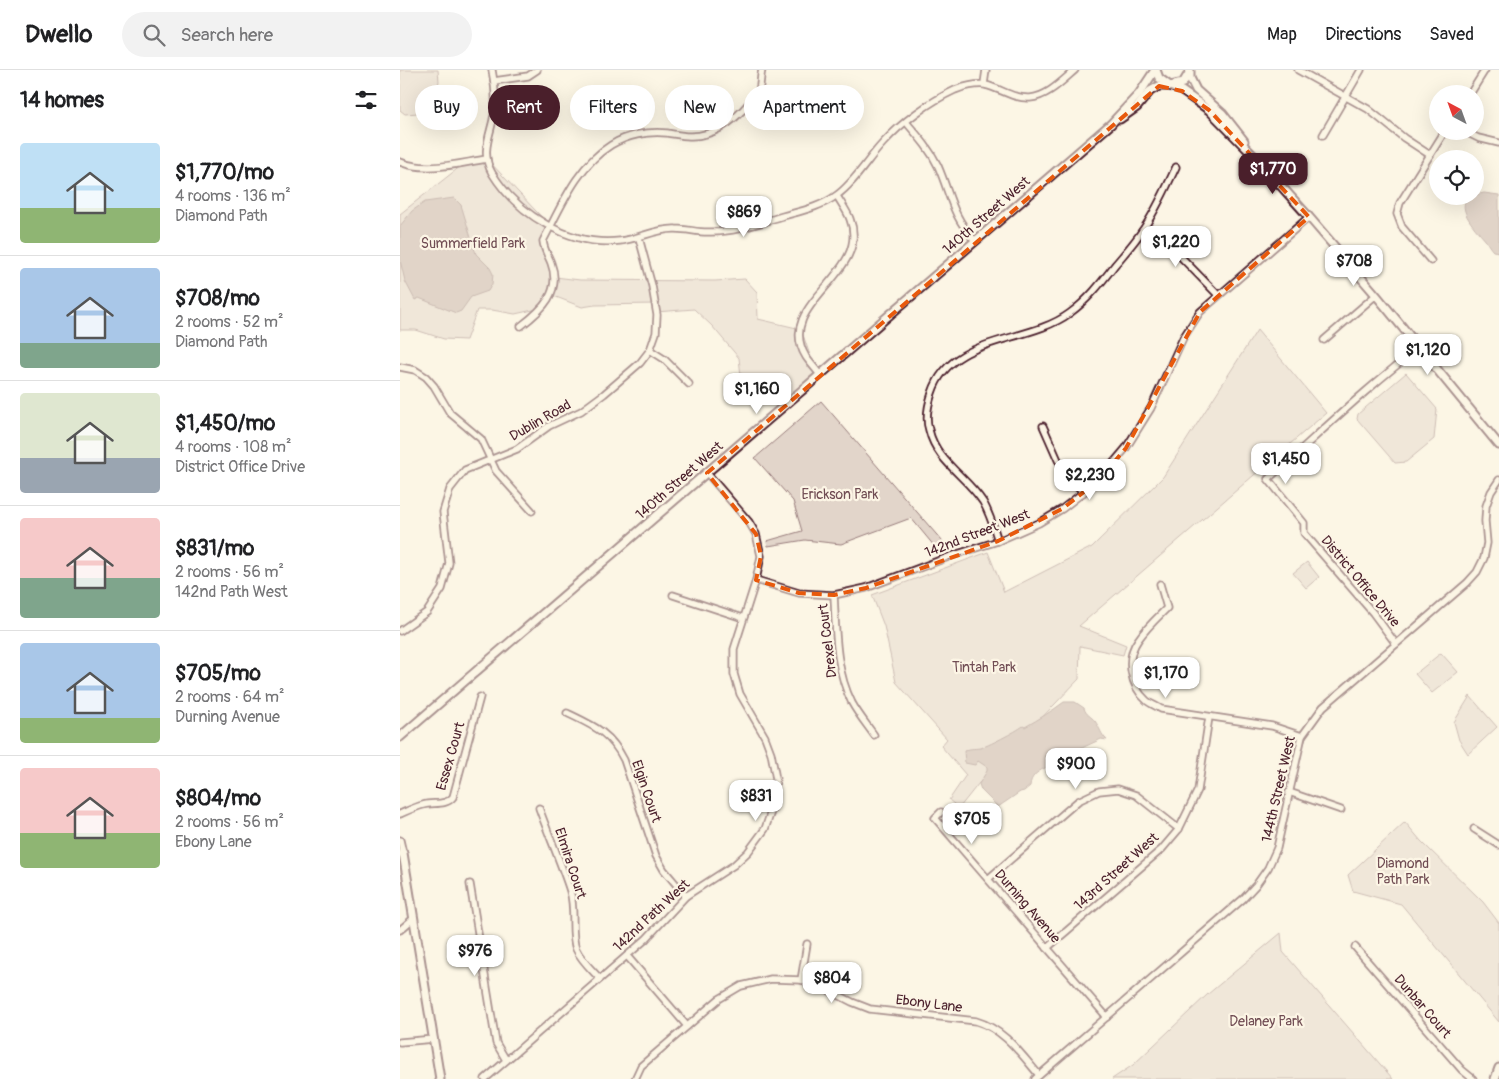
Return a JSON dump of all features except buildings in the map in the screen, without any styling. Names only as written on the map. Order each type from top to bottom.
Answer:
[{"type":"street","points":[[492,70],[496,106],[486,144],[487,158],[491,171],[517,203],[551,227],[572,236],[595,241],[618,241],[639,238],[663,229],[709,233],[734,230],[816,206],[837,196],[884,142],[906,122],[956,89],[984,84],[1016,97],[1030,98],[1047,92],[1075,70]]},
{"type":"street","points":[[494,81],[528,76],[537,70]]},
{"type":"street","points":[[521,326],[539,312],[553,292],[555,277],[551,262],[544,251],[543,241],[580,174],[598,154],[613,144],[639,135],[665,133],[690,136],[708,134],[725,126],[743,110],[758,92],[762,70]]},
{"type":"street","points":[[984,84],[986,70]]},
{"type":"street","points":[[1155,70],[1159,78],[1170,86],[1191,96],[1209,110],[1255,156],[1376,295],[1499,445]]},
{"type":"street","name":"140th Street West","points":[[400,737],[1111,124],[1139,94],[1155,70]]},
{"type":"street","points":[[1190,70],[1190,78],[1196,90],[1222,113],[1255,156]]},
{"type":"street","name":"140th Street West","points":[[1111,124],[1137,107],[1154,89],[1160,86],[1176,86],[1183,82],[1190,70]]},
{"type":"street","points":[[1298,70],[1368,109],[1404,138],[1429,154]]},
{"type":"street","points":[[1323,135],[1361,70]]},
{"type":"street","points":[[1476,85],[1485,70]]},
{"type":"street","points":[[906,122],[928,147],[938,165],[958,219],[975,241]]},
{"type":"street","points":[[1484,139],[1499,143]]},
{"type":"street","points":[[1429,157],[1400,203],[1397,214],[1402,227],[1431,261]]},
{"type":"street","points":[[400,162],[408,165],[434,168],[487,158]]},
{"type":"street","points":[[998,541],[982,501],[938,451],[929,431],[928,412],[934,384],[951,362],[971,350],[1040,329],[1069,314],[1094,293],[1142,230],[1159,203],[1176,167]]},
{"type":"street","points":[[820,375],[805,356],[800,334],[801,323],[806,311],[844,266],[850,255],[853,237],[850,219],[837,196]]},
{"type":"street","name":"142nd Street West","points":[[756,580],[799,593],[834,595],[866,588],[951,556],[998,541],[1039,523],[1062,510],[1115,462],[1132,441],[1152,408],[1183,338],[1200,312],[1309,217]]},
{"type":"street","points":[[1142,230],[1181,258],[1218,295]]},
{"type":"street","name":"Dublin Road","points":[[400,631],[427,612],[442,590],[449,563],[442,512],[450,489],[466,470],[491,458],[518,449],[548,426],[587,407],[640,363],[650,350],[656,333],[657,315],[652,286],[639,238]]},
{"type":"street","points":[[1324,340],[1376,295]]},
{"type":"street","name":"District Office Drive","points":[[1396,644],[1373,613],[1304,533],[1304,523],[1268,479],[1347,408],[1419,348]]},
{"type":"street","points":[[650,350],[664,359],[689,384]]},
{"type":"street","points":[[400,367],[415,370],[426,377],[434,386],[450,413],[481,439],[496,471],[532,511]]},
{"type":"street","points":[[1042,426],[1058,460],[1083,493]]},
{"type":"street","name":"142nd Path West","points":[[485,1079],[646,939],[686,896],[734,865],[748,852],[765,830],[774,803],[776,779],[771,753],[765,737],[740,694],[734,674],[734,649],[756,580],[761,556],[756,534],[749,522],[706,473]]},
{"type":"street","name":"144th Street West","points":[[1037,1077],[1256,886],[1268,868],[1277,848],[1302,736],[1323,707],[1467,583],[1477,572],[1486,551],[1486,506],[1491,492],[1499,480]]},
{"type":"street","points":[[1160,584],[1166,608],[1138,640],[1132,654],[1131,669],[1137,688],[1147,701],[1161,709],[1272,726],[1302,736]]},
{"type":"street","points":[[673,594],[743,618]]},
{"type":"street","name":"Drexel Court","points":[[834,595],[838,656],[842,677],[852,703],[874,736]]},
{"type":"street","name":"Essex Court","points":[[400,814],[424,805],[443,803],[450,800],[455,790],[480,697]]},
{"type":"street","name":"Elgin Court","points":[[567,713],[599,729],[617,746],[624,760],[656,856],[664,870],[686,896]]},
{"type":"street","name":"143rd Street West","points":[[1047,948],[1162,850],[1179,830],[1198,790],[1209,717]]},
{"type":"street","points":[[988,879],[1078,801],[1099,791],[1118,790],[1136,795],[1179,830]]},
{"type":"street","points":[[1289,792],[1341,810]]},
{"type":"street","name":"Elmira Court","points":[[539,808],[570,893],[574,912],[576,948],[580,957],[600,979]]},
{"type":"street","name":"Durning Avenue","points":[[940,812],[935,818],[1107,1017]]},
{"type":"street","points":[[1474,829],[1499,845]]},
{"type":"street","points":[[400,840],[440,1079]]},
{"type":"street","points":[[470,884],[496,1043],[506,1060]]},
{"type":"street","points":[[400,930],[414,918]]},
{"type":"street","points":[[800,980],[808,944]]},
{"type":"street","name":"Dunbar Court","points":[[1355,947],[1462,1070],[1473,1079]]},
{"type":"street","points":[[627,956],[687,1026]]},
{"type":"street","name":"Ebony Lane","points":[[635,1079],[641,1066],[719,999],[741,986],[771,979],[800,980],[821,986],[870,1009],[976,1021],[987,1024],[1005,1036],[1037,1077]]},
{"type":"street","points":[[400,1042],[434,1039]]},
{"type":"street","points":[[1495,1079],[1499,1068]]},
{"type":"highlighted area","points":[[1159,86],[1182,91],[1209,110],[1309,217],[1200,312],[1126,448],[1099,480],[1062,509],[998,541],[866,588],[834,595],[799,593],[756,580],[761,556],[756,534],[707,473]]},
{"type":"green space","points":[[400,70],[438,70],[438,85],[415,85],[415,113],[405,114],[400,110]]},
{"type":"green space","name":"Summerfield Park","points":[[487,159],[551,227],[543,241],[555,277],[580,280],[715,281],[745,279],[757,292],[758,319],[801,329],[814,367],[820,375],[783,407],[741,376],[739,358],[712,326],[694,309],[656,312],[655,304],[582,307],[551,295],[542,308],[515,314],[492,310],[477,310],[466,340],[444,339],[416,330],[400,330],[400,214],[466,162]]},
{"type":"green space","name":"Tintah Park","points":[[1257,330],[1326,413],[1079,626],[1126,645],[1123,655],[1080,646],[1079,679],[979,783],[956,812],[954,804],[949,800],[966,775],[941,746],[947,739],[896,682],[884,626],[872,595],[988,552],[1004,592],[1092,547],[1163,477]]},
{"type":"green space","points":[[1406,373],[1437,409],[1434,439],[1406,462],[1395,463],[1357,419],[1358,414]]},
{"type":"green space","name":"Erickson Park","points":[[821,401],[949,549],[940,553],[911,518],[841,544],[805,540],[768,546],[767,541],[802,531],[793,501],[755,458]]},
{"type":"green space","points":[[1307,562],[1319,577],[1306,588],[1293,573]]},
{"type":"green space","points":[[1441,653],[1458,672],[1432,693],[1415,674]]},
{"type":"green space","points":[[1470,696],[1497,727],[1468,754],[1459,740],[1454,722]]},
{"type":"green space","name":"Diamond Path Park","points":[[1405,822],[1421,841],[1483,902],[1499,923],[1499,1022],[1401,904],[1353,891],[1348,875]]},
{"type":"green space","name":"Delaney Park","points":[[1281,933],[1283,952],[1393,1079],[1112,1079],[1133,1065],[1208,994]]},
{"type":"shaded area","points":[[1484,193],[1499,195],[1499,252],[1492,250],[1473,226],[1464,205],[1484,205]]},
{"type":"shaded area","points":[[454,198],[461,205],[476,254],[490,268],[493,274],[492,284],[488,291],[471,297],[461,311],[456,313],[419,298],[415,300],[405,281],[400,260],[400,226],[412,211],[425,202]]},
{"type":"shaded area","points":[[1064,702],[1075,702],[1084,708],[1107,740],[1101,739],[1073,752],[1071,755],[1067,755],[1040,771],[1031,780],[1030,786],[998,807],[981,790],[979,784],[987,771],[987,767],[978,761],[975,765],[965,763],[964,751],[980,748],[995,742],[1023,726],[1025,727]]}]
